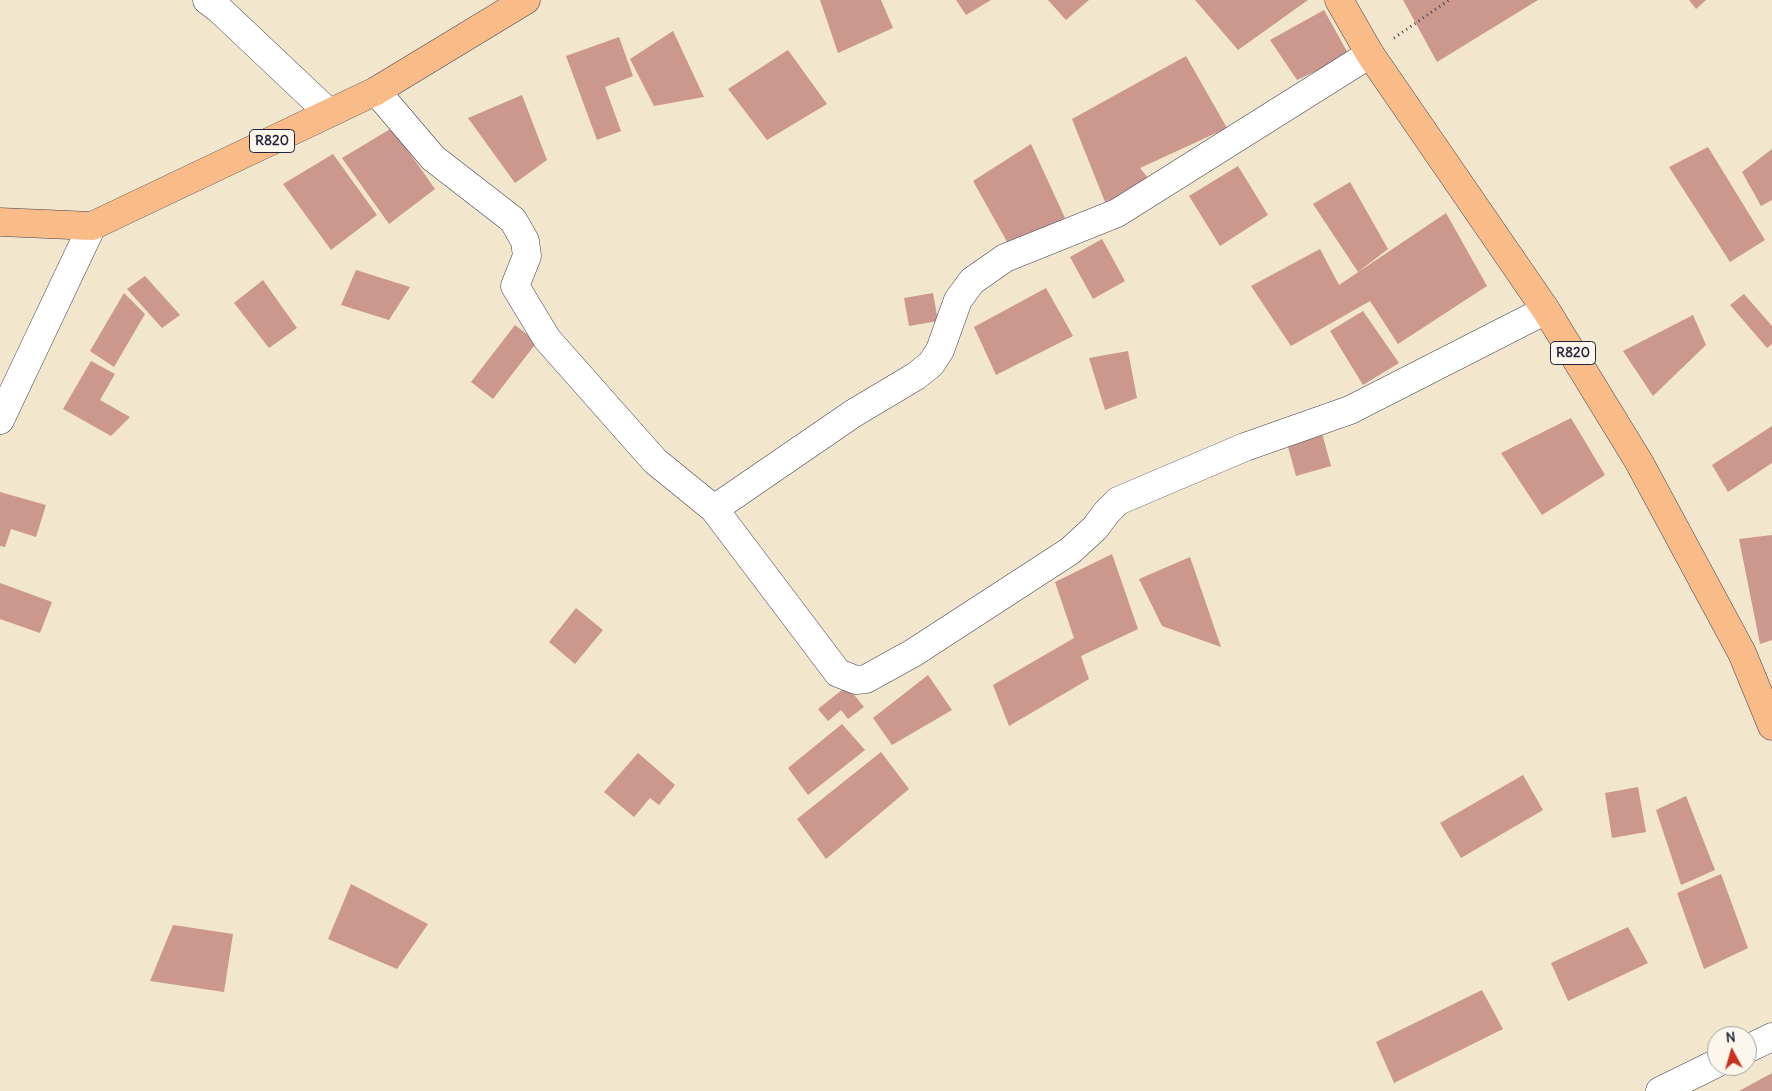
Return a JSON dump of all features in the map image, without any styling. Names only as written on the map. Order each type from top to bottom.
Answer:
[{"type":"main road","name":"R820","points":[[0,222],[92,226],[376,92],[526,0]]},
{"type":"main road","name":"R820","points":[[1339,0],[1370,54],[1546,310],[1644,471],[1742,653],[1772,726]]},
{"type":"street","points":[[206,0],[220,10],[329,113]]},
{"type":"street","points":[[714,509],[854,413],[916,376],[931,364],[940,350],[958,300],[972,281],[1005,258],[1117,213],[1370,54]]},
{"type":"street","points":[[376,92],[433,158],[513,220],[525,241],[527,256],[515,286],[547,339],[655,461],[714,509],[838,673],[856,680],[866,679],[913,653],[1070,550],[1095,528],[1118,500],[1245,446],[1350,410],[1546,310]]},
{"type":"street","points":[[0,420],[92,226]]},
{"type":"street","points":[[1757,1044],[1772,1037]]},
{"type":"street","points":[[1660,1091],[1707,1069]]},
{"type":"path","points":[[1370,54],[1450,0]]},
{"type":"building","points":[[820,0],[881,0],[893,28],[838,53]]},
{"type":"building","points":[[956,0],[991,0],[966,15]]},
{"type":"building","points":[[1048,0],[1089,0],[1066,20]]},
{"type":"building","points":[[1195,0],[1308,0],[1238,50]]},
{"type":"building","points":[[1403,0],[1538,0],[1437,62]]},
{"type":"building","points":[[1689,0],[1706,0],[1696,9]]},
{"type":"building","points":[[1324,10],[1349,55],[1297,80],[1270,40]]},
{"type":"building","points":[[673,31],[704,97],[654,106],[630,59]]},
{"type":"building","points":[[619,37],[633,76],[605,87],[621,131],[597,140],[566,56]]},
{"type":"building","points":[[788,50],[827,104],[767,140],[728,89]]},
{"type":"building","points":[[1186,56],[1227,128],[1140,168],[1152,183],[1105,202],[1072,119]]},
{"type":"building","points":[[522,95],[547,160],[515,183],[468,118]]},
{"type":"building","points":[[392,128],[435,189],[389,224],[342,158]]},
{"type":"building","points":[[1031,144],[1065,218],[1010,247],[973,181]]},
{"type":"building","points":[[1708,147],[1765,240],[1730,262],[1669,167]]},
{"type":"building","points":[[1772,149],[1772,200],[1761,206],[1742,172]]},
{"type":"building","points":[[333,154],[377,215],[331,250],[283,184]]},
{"type":"building","points":[[1238,166],[1268,215],[1220,246],[1189,196]]},
{"type":"building","points":[[1350,182],[1388,249],[1358,272],[1313,204]]},
{"type":"building","points":[[1446,213],[1487,286],[1398,344],[1370,301],[1291,346],[1251,286],[1320,249],[1339,285]]},
{"type":"building","points":[[1102,239],[1125,281],[1093,299],[1070,257]]},
{"type":"building","points":[[356,270],[410,287],[389,320],[341,305]]},
{"type":"building","points":[[145,276],[180,315],[162,328],[127,289]]},
{"type":"building","points":[[263,280],[297,328],[269,348],[234,303]]},
{"type":"building","points":[[1046,288],[1073,336],[996,375],[974,327]]},
{"type":"building","points":[[124,293],[145,314],[114,367],[90,351]]},
{"type":"building","points":[[933,293],[938,321],[909,326],[904,298]]},
{"type":"building","points":[[1744,294],[1772,326],[1772,344],[1767,348],[1730,305]]},
{"type":"building","points":[[1363,311],[1399,363],[1363,385],[1330,331]]},
{"type":"building","points":[[1693,315],[1706,345],[1653,396],[1623,351]]},
{"type":"building","points":[[515,325],[537,342],[493,399],[471,382]]},
{"type":"building","points":[[1128,351],[1137,398],[1105,410],[1089,358]]},
{"type":"building","points":[[91,361],[115,374],[100,400],[130,417],[111,436],[63,409]]},
{"type":"building","points":[[1571,418],[1605,475],[1542,515],[1501,453]]},
{"type":"building","points":[[1772,426],[1772,463],[1728,492],[1712,465]]},
{"type":"building","points":[[1322,433],[1331,466],[1296,476],[1287,443]]},
{"type":"building","points":[[0,492],[46,505],[36,537],[11,529],[5,547],[0,546]]},
{"type":"building","points":[[1772,535],[1772,640],[1760,644],[1739,539]]},
{"type":"building","points":[[1112,554],[1138,629],[1081,656],[1089,679],[1009,726],[993,685],[1074,638],[1055,582]]},
{"type":"building","points":[[1190,557],[1221,647],[1162,626],[1139,579]]},
{"type":"building","points":[[0,583],[52,602],[40,633],[0,619]]},
{"type":"building","points":[[576,608],[603,630],[575,664],[549,642]]},
{"type":"building","points":[[928,675],[952,710],[892,745],[873,718]]},
{"type":"building","points":[[847,686],[864,707],[848,719],[841,710],[828,721],[818,709]]},
{"type":"building","points":[[842,724],[865,750],[808,795],[788,768]]},
{"type":"building","points":[[881,752],[909,789],[826,859],[797,819]]},
{"type":"building","points":[[638,753],[675,785],[659,805],[650,798],[634,817],[604,792]]},
{"type":"building","points":[[1523,775],[1543,810],[1461,858],[1440,823]]},
{"type":"building","points":[[1638,787],[1646,832],[1612,838],[1605,793]]},
{"type":"building","points":[[1686,796],[1715,870],[1681,885],[1656,810]]},
{"type":"building","points":[[1721,874],[1748,948],[1704,969],[1677,893]]},
{"type":"building","points":[[351,884],[428,924],[397,969],[328,939]]},
{"type":"building","points":[[173,925],[233,934],[224,992],[150,981]]},
{"type":"building","points":[[1628,927],[1648,963],[1568,1001],[1551,963]]},
{"type":"building","points":[[1482,990],[1503,1029],[1394,1083],[1376,1042]]},
{"type":"building","points":[[1772,1073],[1772,1091],[1739,1091]]}]
